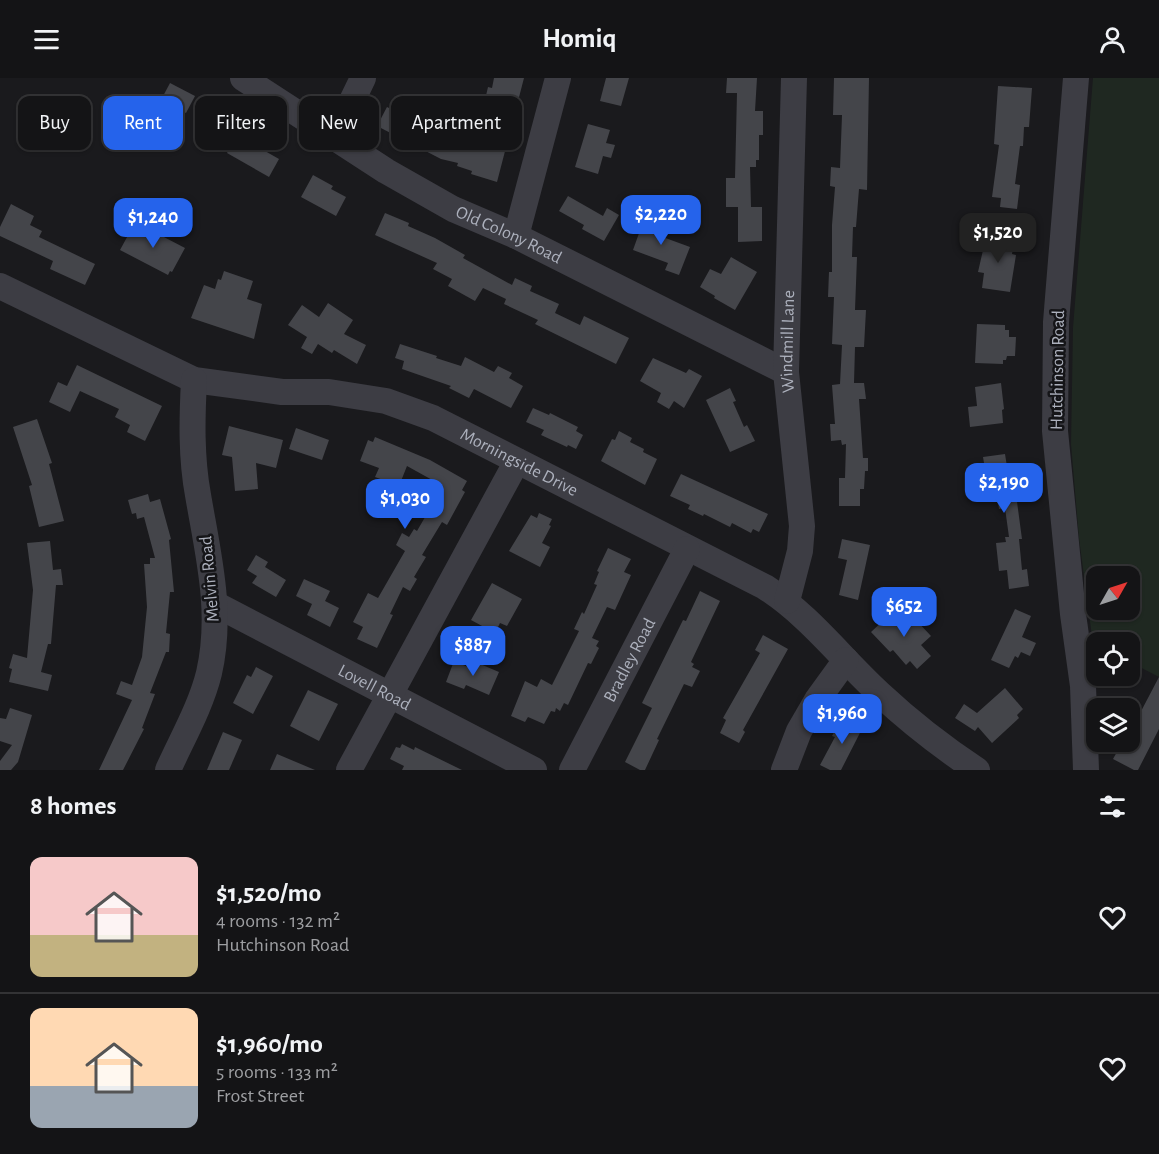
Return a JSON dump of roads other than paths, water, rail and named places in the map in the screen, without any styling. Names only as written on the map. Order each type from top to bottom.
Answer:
[{"type":"street","name":"Old Colony Road","points":[[243,78],[299,114]]},
{"type":"street","points":[[354,96],[363,78]]},
{"type":"street","points":[[516,236],[558,78]]},
{"type":"street","name":"Windmill Lane","points":[[787,601],[800,551],[802,526],[786,372],[794,78]]},
{"type":"street","name":"Hutchinson Road","points":[[1076,78],[1056,322],[1055,431],[1073,614],[1083,686],[1086,770]]},
{"type":"street","name":"Old Colony Road","points":[[354,150],[386,171],[453,208],[516,236],[786,372]]},
{"type":"street","name":"Morningside Drive","points":[[0,286],[194,380],[282,392],[328,392],[386,401],[433,418],[765,587],[787,601],[805,616],[879,693],[938,744],[977,770]]},
{"type":"street","name":"Melvin Road","points":[[168,770],[209,674],[214,641],[215,604],[212,570],[194,462],[194,380]]},
{"type":"street","points":[[349,770],[517,460]]},
{"type":"street","name":"Bradley Road","points":[[572,770],[687,549]]},
{"type":"street","name":"Lovell Road","points":[[215,604],[534,770]]},
{"type":"street","points":[[784,770],[800,731],[817,700],[846,660]]}]
